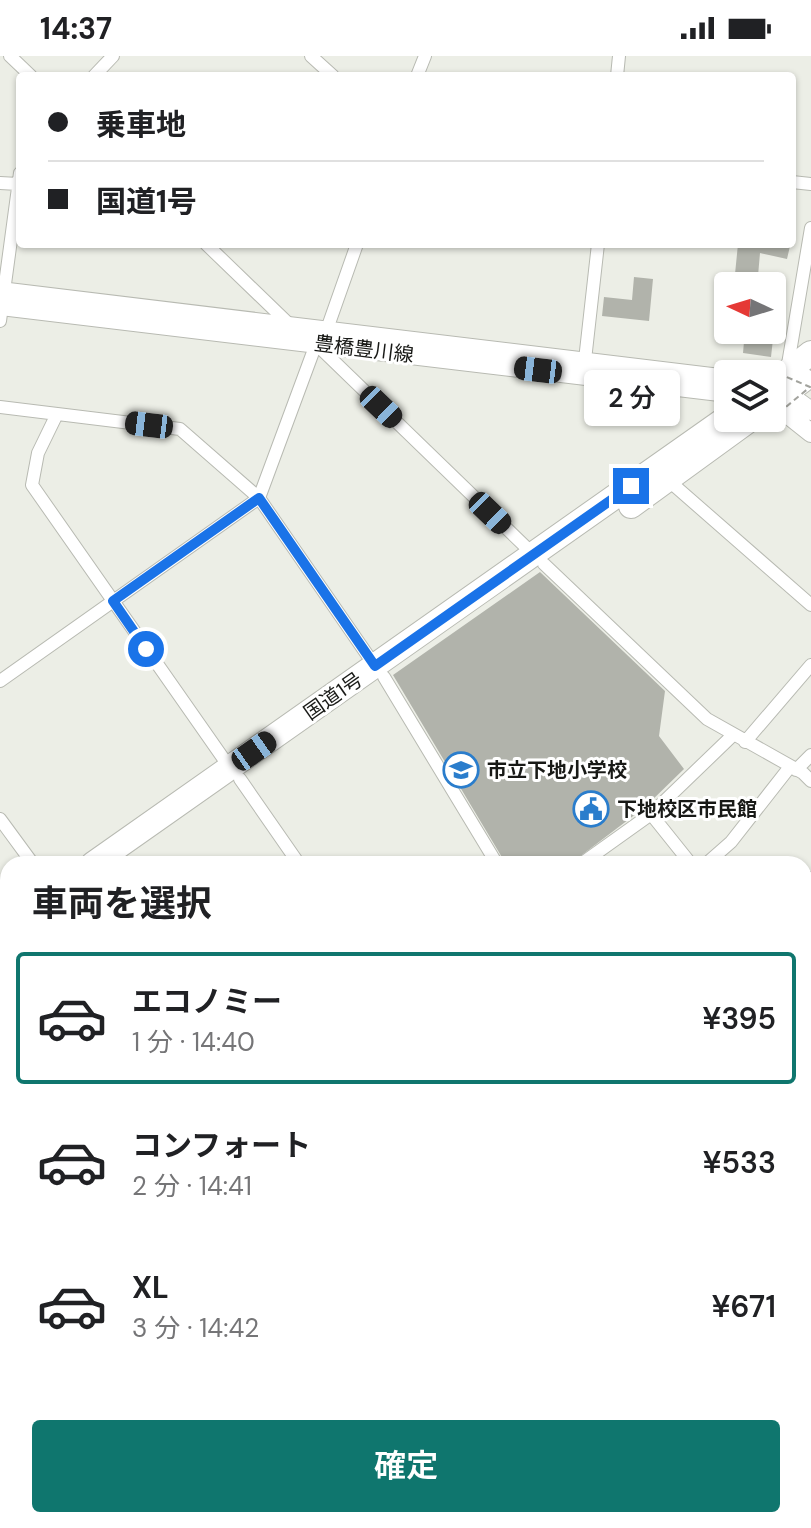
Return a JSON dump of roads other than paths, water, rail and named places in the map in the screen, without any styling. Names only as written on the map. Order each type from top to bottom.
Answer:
[{"type":"highway","points":[[786,377],[811,353]]},
{"type":"highway","points":[[786,385],[811,374]]},
{"type":"highway","name":"国道1号","points":[[106,856],[235,774],[380,672],[539,560],[714,428]]},
{"type":"highway","name":"国道1号","points":[[539,560],[668,480],[733,432]]},
{"type":"highway","name":"国道1号","points":[[130,856],[235,774]]},
{"type":"main road","name":"豊橋豊川線","points":[[1,303],[293,327],[321,338],[714,372]]},
{"type":"main road","name":"豊橋豊川線","points":[[1,303],[321,338],[714,391]]},
{"type":"main road","points":[[786,397],[811,411]]},
{"type":"main road","points":[[786,405],[811,433]]},
{"type":"street","points":[[10,56],[27,72]]},
{"type":"street","points":[[98,72],[113,56]]},
{"type":"street","points":[[410,56],[421,66]]},
{"type":"street","points":[[1,303],[16,199]]},
{"type":"street","points":[[780,360],[811,228]]},
{"type":"street","points":[[210,248],[293,327]]},
{"type":"street","points":[[0,681],[259,498],[355,248]]},
{"type":"street","points":[[585,360],[598,248]]},
{"type":"street","points":[[321,338],[539,560],[707,719],[811,781]]},
{"type":"street","points":[[0,407],[180,429],[259,498],[380,672],[492,856]]},
{"type":"street","points":[[57,414],[38,453],[32,485],[293,856]]},
{"type":"street","points":[[668,480],[811,605]]},
{"type":"street","points":[[745,742],[811,665]]},
{"type":"street","points":[[592,856],[651,814],[733,735]]},
{"type":"street","points":[[715,856],[731,842],[792,769],[811,755]]},
{"type":"street","points":[[651,814],[685,856]]},
{"type":"street","points":[[0,819],[27,856]]},
{"type":"place","name":"市立下地小学校","points":[[461,770]]},
{"type":"place","name":"下地校区市民館","points":[[591,809]]}]
